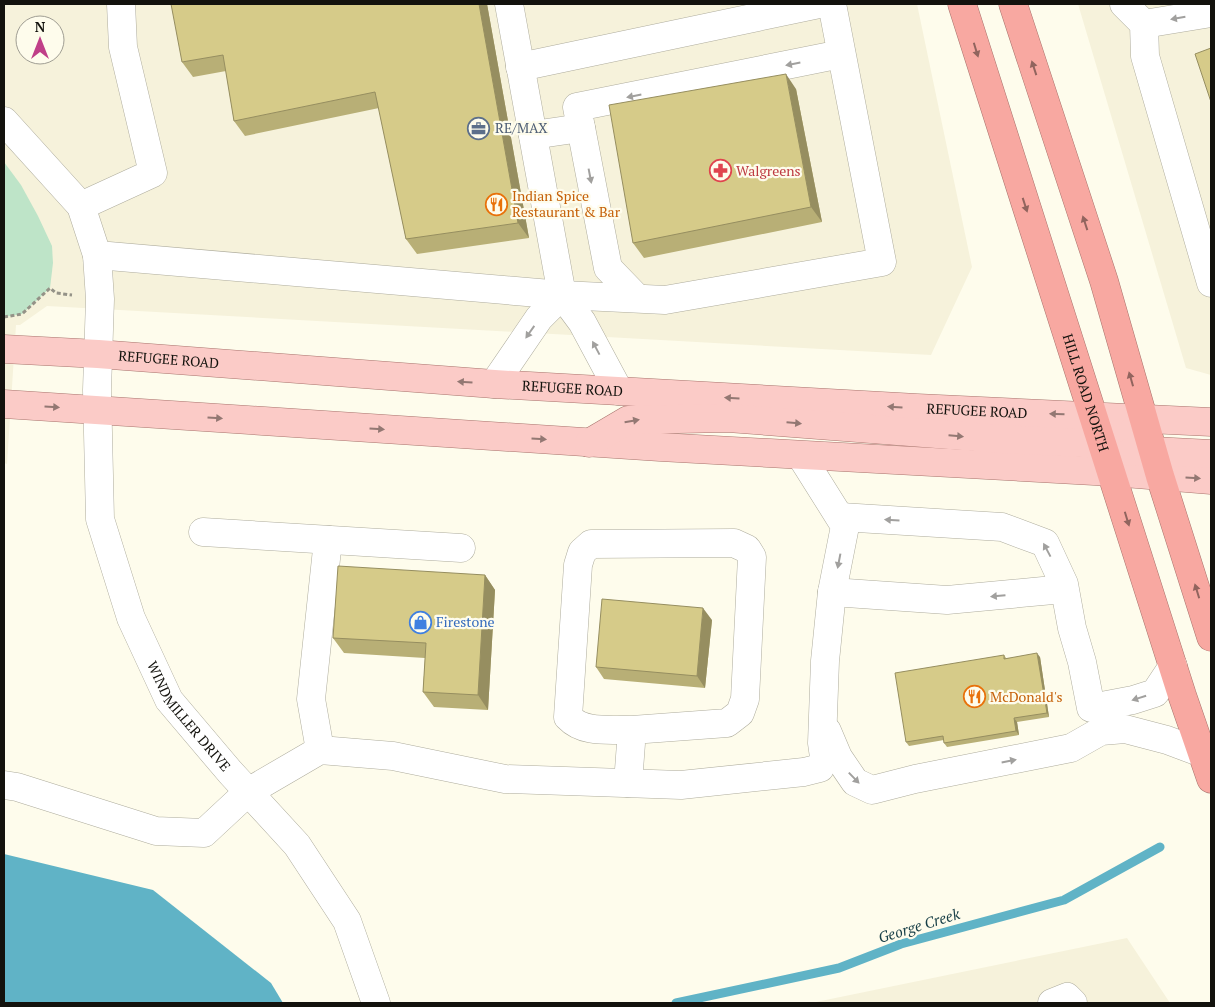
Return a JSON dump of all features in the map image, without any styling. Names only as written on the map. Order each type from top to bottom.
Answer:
[{"type":"highway","name":"HILL ROAD NORTH","points":[[962,4],[1211,780]]},
{"type":"highway","points":[[1013,4],[1104,281],[1133,418],[1211,637]]},
{"type":"main road","name":"REFUGEE ROAD","points":[[4,349],[98,354],[494,384],[917,408],[1211,422]]},
{"type":"main road","points":[[4,404],[97,400],[589,442],[801,456],[1112,472],[1125,454],[1135,451],[1151,467],[1211,480]]},
{"type":"main road","name":"REFUGEE ROAD","points":[[589,442],[628,420],[728,418],[1002,439],[1103,444],[1128,436],[1140,426],[1133,418]]},
{"type":"main road","points":[[1151,467],[1211,454]]},
{"type":"street","points":[[4,120],[81,206],[153,173],[123,47],[121,4]]},
{"type":"street","points":[[509,4],[562,295],[582,322],[619,391]]},
{"type":"street","points":[[520,67],[819,4]]},
{"type":"street","points":[[97,254],[562,295],[665,300],[882,262],[832,4]]},
{"type":"street","points":[[1124,4],[1144,24],[1145,56],[1211,283]]},
{"type":"street","points":[[1144,24],[1211,13]]},
{"type":"street","points":[[637,298],[608,268],[577,107],[841,54]]},
{"type":"street","points":[[532,135],[581,128]]},
{"type":"street","name":"WINDMILLER DRIVE","points":[[81,206],[97,254],[100,299],[97,400],[100,520],[131,618],[169,700],[297,846],[347,922],[376,1003]]},
{"type":"street","points":[[494,384],[539,318],[562,295]]},
{"type":"street","points":[[4,785],[17,787],[156,831],[204,834],[248,792],[320,750],[393,756],[505,779],[628,784],[681,785],[804,772],[820,768],[824,758],[822,720],[825,661],[832,592],[845,526],[801,456]]},
{"type":"street","points":[[841,517],[1002,527],[1045,542],[1064,589],[1091,708],[1133,700],[1155,693],[1173,666]]},
{"type":"street","points":[[203,532],[461,548]]},
{"type":"street","points":[[320,750],[311,699],[328,540]]},
{"type":"street","points":[[591,544],[734,544],[747,549],[752,558],[746,699],[740,713],[726,723],[632,730],[588,729],[574,723],[568,717],[578,565],[582,552],[591,544]]},
{"type":"street","points":[[832,592],[947,600],[1064,589]]},
{"type":"street","points":[[822,720],[838,757],[855,782],[872,790],[915,779],[1071,748],[1101,730],[1125,729],[1167,740],[1202,753]]},
{"type":"street","points":[[628,784],[632,730]]},
{"type":"path","points":[[4,317],[22,314],[50,288],[56,293],[100,299]]},
{"type":"shaded area","points":[[4,4],[917,4],[972,267],[931,355],[47,306],[20,325],[16,325],[7,464],[4,463]]},
{"type":"shaded area","points":[[1078,4],[1211,4],[1211,375],[1186,368]]},
{"type":"shaded area","points":[[1127,938],[1170,1003],[811,1003]]},
{"type":"green space","points":[[4,162],[21,185],[38,216],[52,246],[53,263],[50,288],[22,314],[4,317]]},
{"type":"water","points":[[4,854],[153,890],[271,983],[283,1003],[4,1003]]},
{"type":"building","points":[[171,4],[479,4],[518,223],[406,239],[375,92],[234,121],[223,55],[182,62]]},
{"type":"building","points":[[1211,48],[1211,102],[1195,54]]},
{"type":"building","name":"Walgreens","points":[[786,74],[811,207],[633,243],[609,105]]},
{"type":"building","name":"Firestone","points":[[338,566],[485,575],[478,695],[423,692],[426,643],[333,638]]},
{"type":"building","points":[[602,599],[703,608],[697,676],[596,667]]},
{"type":"building","name":"McDonald's","points":[[1037,653],[1047,713],[1014,718],[1016,731],[944,743],[943,736],[906,742],[895,673],[1004,655],[1004,659]]},
{"type":"waterway","name":"George Creek","points":[[676,1003],[839,968],[901,944],[1064,900],[1160,847]]},
{"type":"place","name":"RE/MAX","points":[[479,128]]},
{"type":"place","name":"Walgreens","points":[[720,171]]},
{"type":"place","name":"Indian Spice Restaurant & Bar","points":[[496,204]]},
{"type":"place","name":"Firestone","points":[[420,622]]},
{"type":"place","name":"McDonald's","points":[[974,697]]}]
